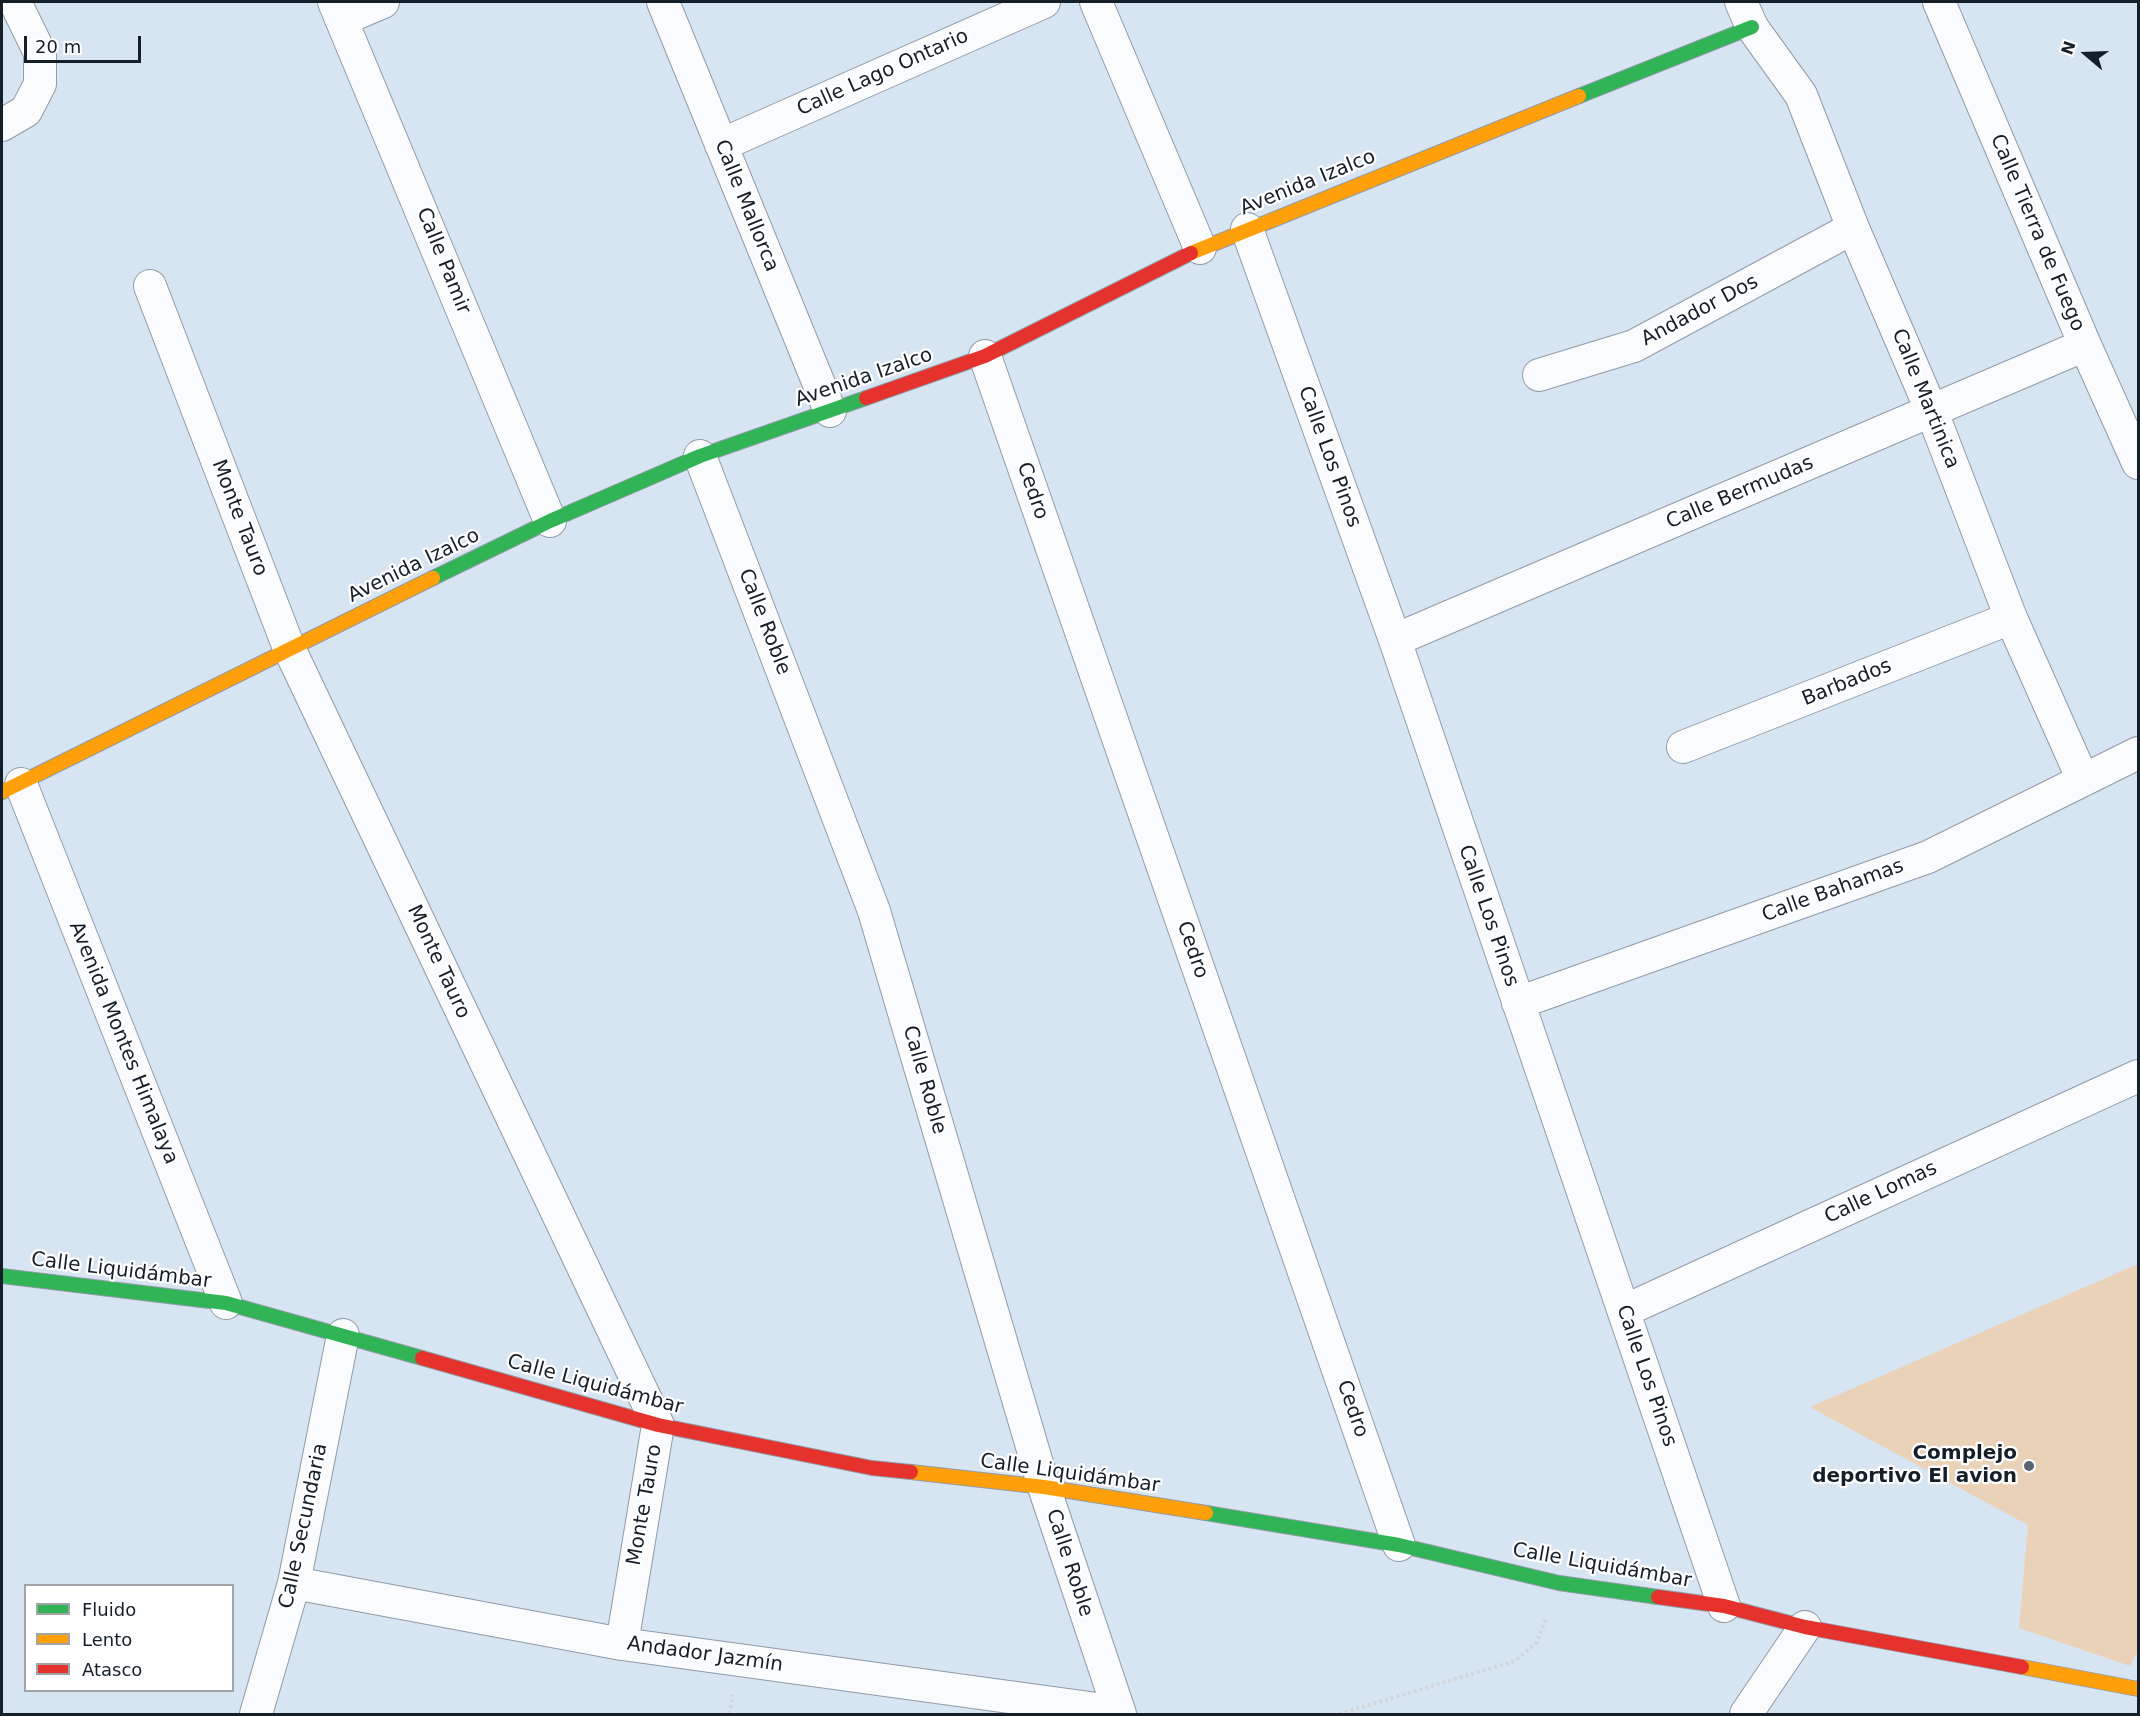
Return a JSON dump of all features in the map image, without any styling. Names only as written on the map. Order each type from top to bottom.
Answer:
[{"type":"street","points":[[2,125],[26,111],[40,84],[40,53],[15,2]]},
{"type":"street","points":[[338,10],[383,2]]},
{"type":"street","name":"Calle Mallorca","points":[[663,2],[830,411]]},
{"type":"street","name":"Calle Lago Ontario","points":[[721,145],[1044,2]]},
{"type":"street","points":[[1096,2],[1200,248]]},
{"type":"street","name":"Calle Tierra de Fuego","points":[[1939,2],[2085,345],[2139,463]]},
{"type":"street","name":"Calle Pamir","points":[[338,10],[550,521]]},
{"type":"street","name":"Avenida Izalco","points":[[11,788],[289,648],[550,521],[700,456],[985,356],[1200,248],[1747,14]]},
{"type":"street","name":"Calle Martinica","points":[[1747,14],[1801,95],[1853,228],[1932,412],[2011,618],[2083,780]]},
{"type":"street","name":"Calle Los Pinos","points":[[1247,228],[1395,639],[1724,1606]]},
{"type":"street","name":"Andador Dos","points":[[1539,375],[1634,346],[1853,228]]},
{"type":"street","name":"Monte Tauro","points":[[150,286],[289,648],[658,1425],[622,1644]]},
{"type":"street","name":"Calle Bermudas","points":[[1395,639],[2085,345]]},
{"type":"street","name":"Cedro","points":[[985,356],[1399,1545]]},
{"type":"street","name":"Calle Roble","points":[[700,456],[874,911],[1044,1487],[1119,1713]]},
{"type":"street","name":"Barbados","points":[[1683,747],[2011,618]]},
{"type":"street","name":"Calle Bahamas","points":[[1518,1003],[1928,857],[2139,753]]},
{"type":"street","name":"Avenida Montes Himalaya","points":[[11,788],[226,1303]]},
{"type":"street","name":"Calle Lomas","points":[[1624,1311],[2139,1076]]},
{"type":"street","name":"Calle Liquidámbar","points":[[2,1276],[226,1303],[658,1425],[872,1468],[1044,1487],[1399,1545],[1559,1583],[1724,1606],[1805,1627],[2139,1689]]},
{"type":"street","name":"Calle Secundaria","points":[[256,1714],[294,1583],[343,1335]]},
{"type":"street","name":"Andador Jazmín","points":[[294,1583],[622,1644],[1119,1713]]},
{"type":"street","points":[[1746,1714],[1805,1627]]},
{"type":"path","points":[[1339,1714],[1515,1661],[1538,1642],[1559,1583]]},
{"type":"shaded area","name":"Complejo deportivo El avion","points":[[2138,1264],[2138,1651],[2130,1666],[2019,1628],[2028,1525],[1810,1407]]},
{"type":"traffic: fast","points":[[1579,96],[1752,27]]},
{"type":"traffic: fast","points":[[433,578],[550,521],[700,456],[866,398]]},
{"type":"traffic: fast","points":[[2,1276],[226,1303],[422,1358]]},
{"type":"traffic: fast","points":[[1206,1513],[1399,1545],[1559,1583],[1658,1597]]},
{"type":"traffic: slow","points":[[1191,253],[1579,96]]},
{"type":"traffic: slow","points":[[2,792],[433,578]]},
{"type":"traffic: slow","points":[[911,1472],[1044,1487],[1206,1513]]},
{"type":"traffic: slow","points":[[2022,1667],[2138,1689]]},
{"type":"traffic: jam","points":[[866,398],[985,356],[1191,253]]},
{"type":"traffic: jam","points":[[422,1358],[658,1425],[872,1468],[911,1472]]},
{"type":"traffic: jam","points":[[1658,1597],[1724,1606],[1805,1627],[2022,1667]]},
{"type":"place","name":"Complejo deportivo El avion","points":[[2029,1466]]}]
